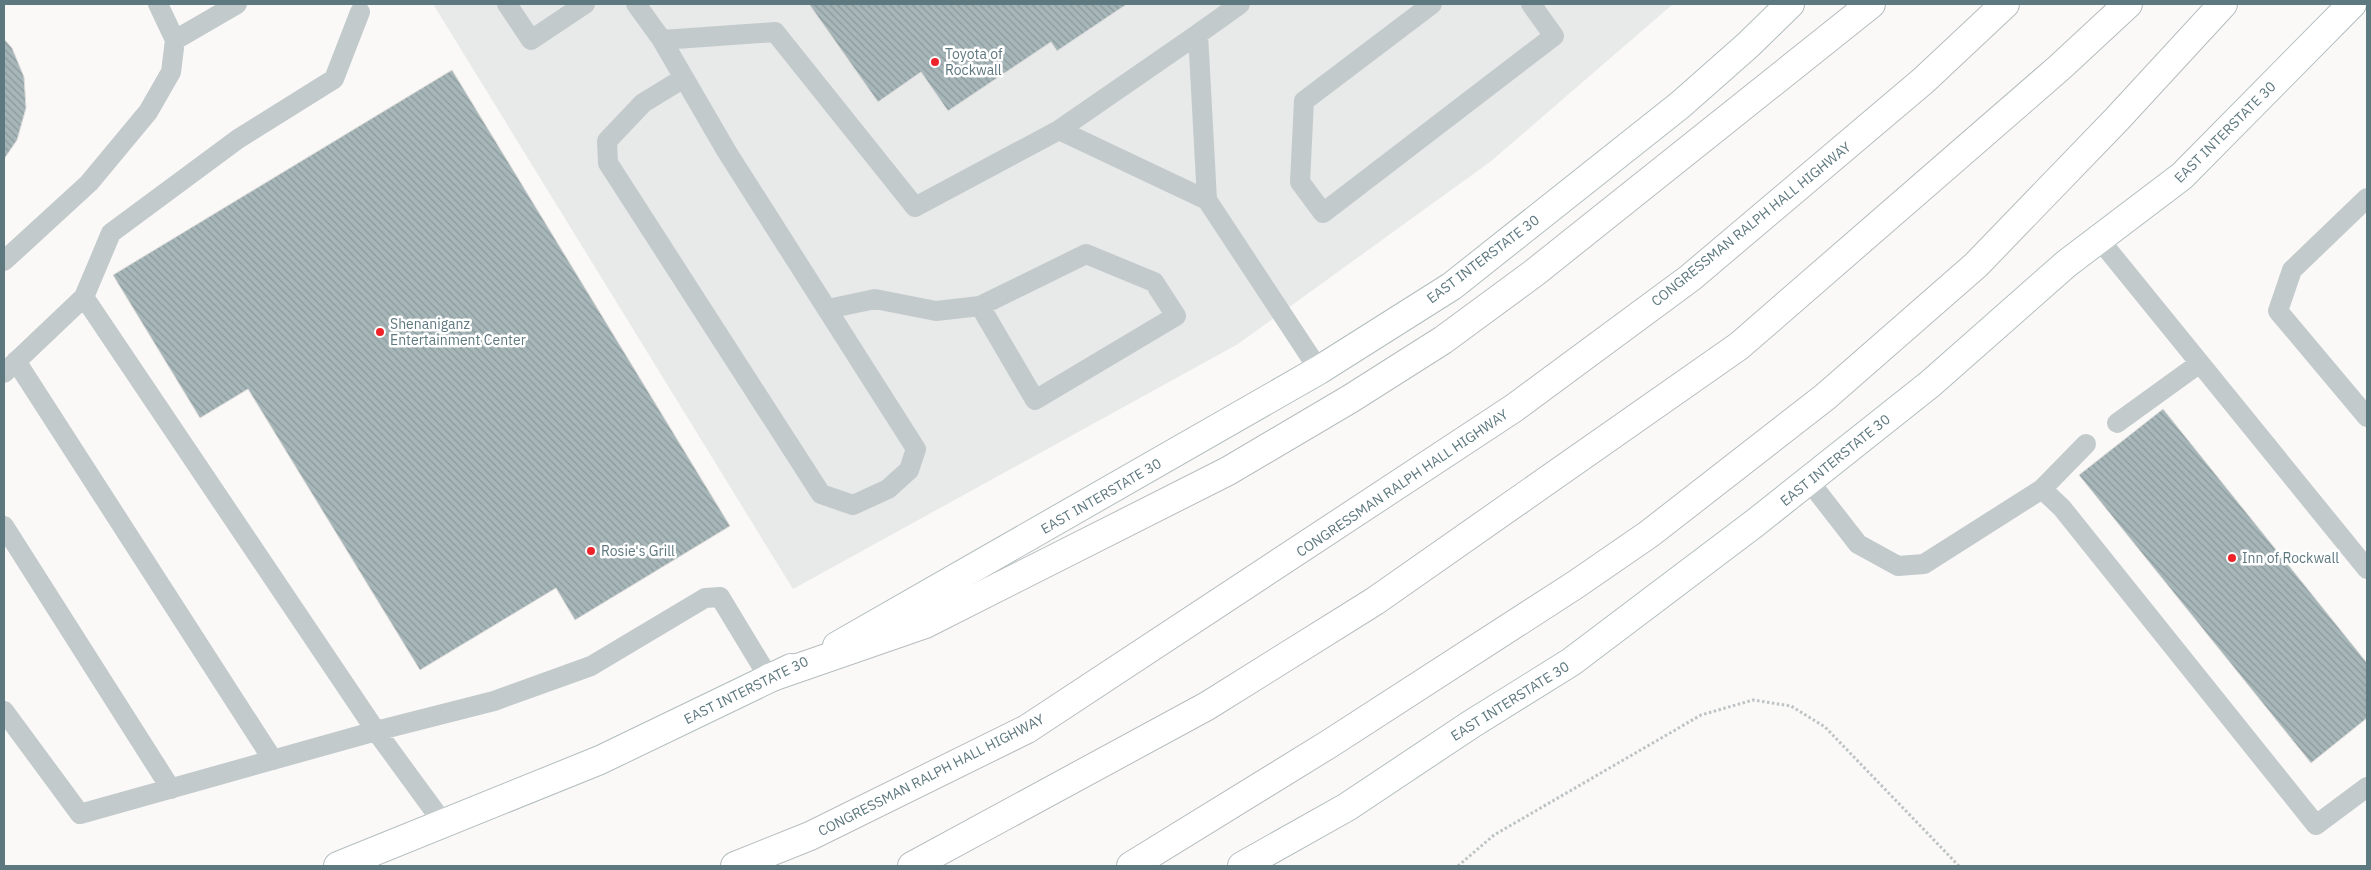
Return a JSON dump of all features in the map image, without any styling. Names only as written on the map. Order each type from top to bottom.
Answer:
[{"type":"main road","name":"EAST INTERSTATE 30","points":[[338,866],[600,760],[855,637],[1319,370],[1452,286],[1680,105],[1748,45],[1790,4]]},
{"type":"main road","points":[[769,678],[925,624],[1228,471],[1350,399],[1443,340],[1534,273],[1870,4]]},
{"type":"main road","name":"CONGRESSMAN RALPH HALL HIGHWAY","points":[[735,866],[810,836],[1027,729],[1514,408],[1690,278],[1924,80],[2005,4]]},
{"type":"main road","points":[[912,866],[1207,706],[1375,601],[1739,346],[2059,68],[2128,4]]},
{"type":"main road","points":[[1130,866],[1329,744],[1584,579],[1649,534],[1825,397],[1976,266],[2117,119],[2223,4]]},
{"type":"main road","name":"EAST INTERSTATE 30","points":[[1242,866],[1347,807],[1470,725],[1571,662],[1809,481],[1930,384],[2066,264],[2182,176],[2352,4]]},
{"type":"lane","points":[[4,261],[89,182],[148,112],[172,72],[175,40],[158,4]]},
{"type":"lane","points":[[175,40],[237,4]]},
{"type":"lane","points":[[507,4],[531,40],[584,4]]},
{"type":"lane","points":[[636,4],[662,40],[727,152],[916,449],[909,470],[888,489],[854,505],[821,494],[608,163],[607,141],[643,103],[684,78]]},
{"type":"lane","points":[[662,40],[775,32],[915,207],[1059,130],[1240,4]]},
{"type":"lane","points":[[1432,4],[1304,101],[1300,182],[1323,213],[1554,36],[1531,4]]},
{"type":"lane","points":[[273,760],[10,367],[84,297],[111,233],[238,139],[334,79],[360,12]]},
{"type":"lane","points":[[1198,34],[1207,200],[1319,370]]},
{"type":"lane","points":[[1059,130],[1207,200]]},
{"type":"lane","points":[[2367,198],[2292,270],[2278,311],[2367,417]]},
{"type":"lane","points":[[2099,239],[2367,569]]},
{"type":"lane","points":[[828,309],[875,299],[936,311],[980,306],[1086,254],[1154,282],[1176,316],[1035,400],[980,306]]},
{"type":"lane","points":[[84,297],[376,731],[444,824]]},
{"type":"lane","points":[[2117,423],[2200,363]]},
{"type":"lane","points":[[1809,481],[1858,544],[1898,566],[1924,564],[2042,489],[2086,444]]},
{"type":"lane","points":[[2042,489],[2062,508],[2316,825],[2367,787]]},
{"type":"lane","points":[[4,526],[171,789]]},
{"type":"lane","points":[[4,711],[80,814],[376,731],[494,701],[590,666],[705,598],[720,597],[769,678]]},
{"type":"path","points":[[1458,866],[1494,836],[1702,715],[1754,700],[1790,706],[1825,727],[1959,866]]},
{"type":"shaded area","points":[[433,4],[1673,4],[1490,162],[1238,344],[793,589]]},
{"type":"building","name":"Toyota of Rockwall","points":[[809,4],[1127,4],[1057,51],[1051,42],[948,111],[921,72],[878,102]]},
{"type":"building","points":[[4,39],[12,48],[24,77],[26,108],[17,140],[4,159]]},
{"type":"building","name":"Shenaniganz Entertainment Center","points":[[452,70],[730,526],[575,620],[556,588],[420,670],[248,389],[200,418],[113,275]]},
{"type":"building","points":[[2163,409],[2367,663],[2367,718],[2311,763],[2079,475]]},
{"type":"place","name":"Toyota of Rockwall","points":[[935,62]]},
{"type":"place","name":"Shenaniganz Entertainment Center","points":[[380,332]]},
{"type":"place","name":"Rosie's Grill","points":[[591,551]]},
{"type":"place","name":"Inn of Rockwall","points":[[2232,558]]}]
